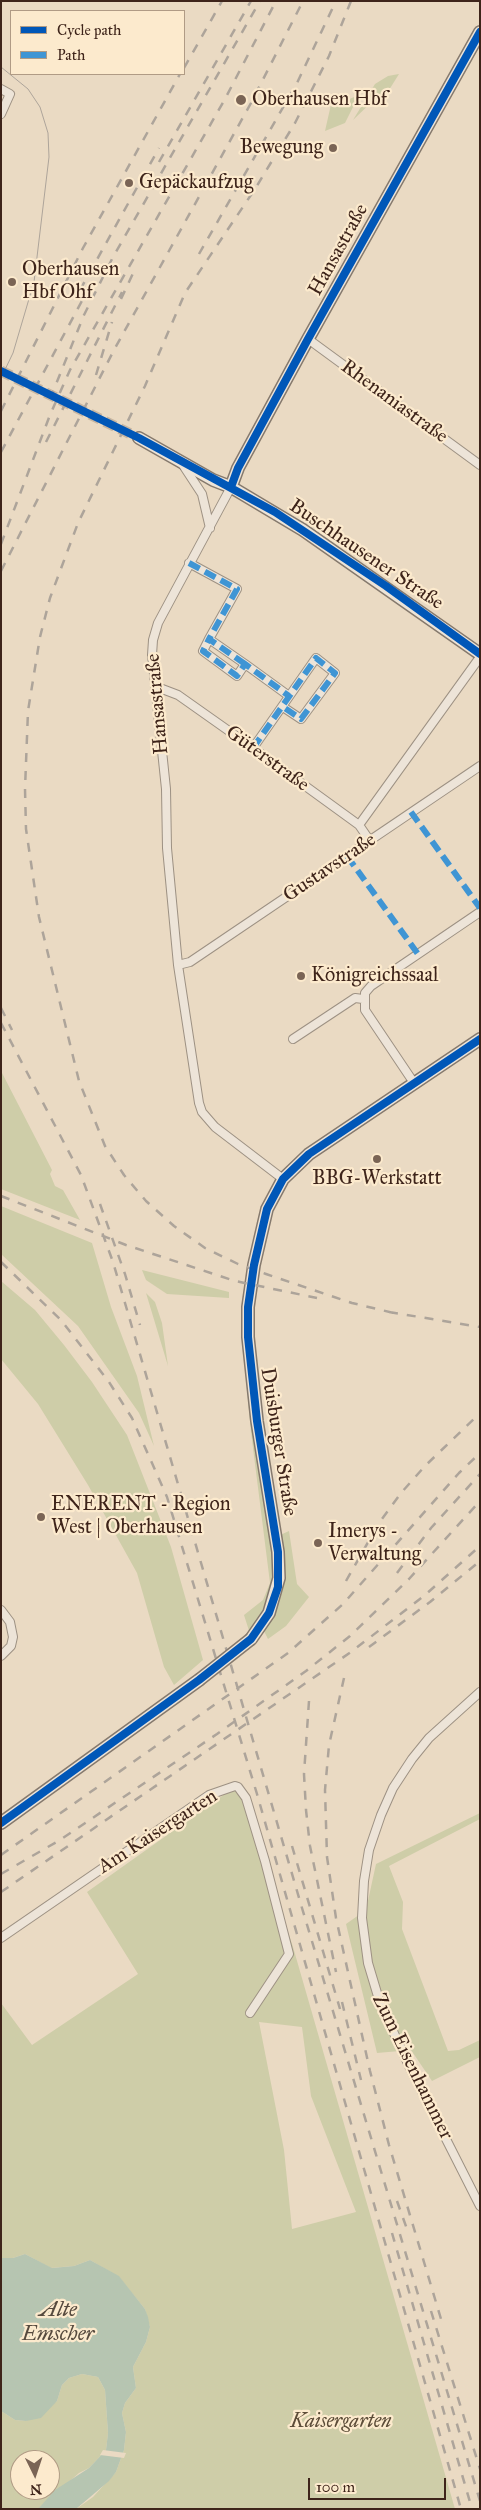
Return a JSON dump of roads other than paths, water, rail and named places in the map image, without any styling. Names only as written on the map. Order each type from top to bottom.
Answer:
[{"type":"main road","name":"Hansastraße","points":[[231,487],[238,468],[308,339],[480,32]]},
{"type":"main road","name":"Buschhausener Straße","points":[[139,438],[213,480],[231,487],[303,530],[480,655]]},
{"type":"main road","name":"Duisburger Straße","points":[[1,1823],[199,1680],[251,1639],[272,1606],[278,1587],[279,1570],[250,1366],[248,1308],[261,1227],[267,1209],[283,1179],[320,1146],[480,1039]]},
{"type":"street","points":[[1,89],[10,94],[1,114]]},
{"type":"street","name":"Rhenaniastraße","points":[[308,339],[480,465]]},
{"type":"street","points":[[182,463],[202,494],[210,528]]},
{"type":"street","name":"Hansastraße","points":[[231,487],[155,629],[152,655],[166,789],[168,848],[178,965],[202,1112],[215,1127],[283,1179]]},
{"type":"street","points":[[190,563],[237,588],[203,651],[237,676],[245,664]]},
{"type":"street","points":[[209,639],[289,696]]},
{"type":"street","points":[[359,825],[480,655]]},
{"type":"street","points":[[252,748],[283,707],[316,658],[335,672],[302,719],[283,707]]},
{"type":"street","name":"Güterstraße","points":[[156,687],[178,695],[359,825],[370,840]]},
{"type":"street","name":"Gustavstraße","points":[[178,965],[190,962],[480,766]]},
{"type":"street","points":[[414,1084],[367,1013],[363,999],[371,986],[480,912]]},
{"type":"street","points":[[293,1039],[355,998],[363,999]]},
{"type":"street","points":[[1,1610],[11,1626],[13,1637],[11,1646],[1,1656]]},
{"type":"street","name":"Zum Eisenhammer","points":[[480,1692],[429,1738],[393,1788],[381,1815],[370,1850],[364,1881],[362,1918],[368,1963],[382,2010],[480,2206]]},
{"type":"street","name":"Am Kaisergarten","points":[[1,1938],[209,1795],[234,1786],[238,1787],[246,1798],[265,1861],[289,1954],[250,2013]]},
{"type":"water","name":"Alte Emscher","points":[[25,2254],[52,2268],[74,2266],[90,2260],[119,2276],[145,2309],[148,2317],[150,2327],[146,2342],[133,2367],[136,2388],[125,2403],[122,2413],[126,2432],[124,2450],[116,2472],[109,2481],[76,2509],[38,2509],[46,2500],[60,2500],[60,2487],[89,2468],[106,2450],[108,2433],[105,2390],[98,2377],[82,2374],[69,2378],[62,2385],[57,2401],[41,2418],[26,2421],[15,2420],[1,2411],[1,2258],[13,2258]]},
{"type":"tunnel","points":[[1,371],[139,438]]},
{"type":"tram line","points":[[1,67],[10,74]]},
{"type":"tram line","points":[[1,378],[13,353],[34,282],[49,157],[48,133],[40,107],[28,89],[11,75]]},
{"type":"railway","points":[[185,66],[222,1]]},
{"type":"railway","points":[[159,162],[251,1]]},
{"type":"railway","points":[[50,399],[84,315],[113,257],[260,1]]},
{"type":"railway","points":[[1,544],[50,415],[70,370],[225,99],[276,1]]},
{"type":"railway","points":[[1,571],[114,350],[251,103],[303,1]]},
{"type":"railway","points":[[199,254],[297,83],[336,1]]},
{"type":"railway","points":[[351,1],[329,56],[295,123],[255,189],[185,293],[145,386],[78,523],[50,598],[40,637],[28,711],[25,789],[26,829],[39,917],[79,1081],[105,1146],[124,1175],[146,1201],[174,1226],[205,1248],[238,1264],[266,1274],[352,1303],[394,1313]]},
{"type":"railway","points":[[1,411],[83,248],[179,75]]},
{"type":"railway","points":[[80,290],[159,148]]},
{"type":"railway","points":[[121,299],[136,267]]},
{"type":"railway","points":[[1,452],[91,284]]},
{"type":"railway","points":[[46,442],[122,292]]},
{"type":"railway","points":[[96,375],[112,322]]},
{"type":"railway","points":[[1,1008],[12,1030]]},
{"type":"railway","points":[[1,1023],[81,1175],[113,1262],[302,1908],[480,2501]]},
{"type":"railway","points":[[1,1196],[126,1245],[235,1281],[317,1298]]},
{"type":"railway","points":[[100,1204],[125,1274],[140,1325]]},
{"type":"railway","points":[[1,1262],[61,1320],[109,1382],[132,1418],[167,1497],[257,1794],[461,2509]]},
{"type":"railway","points":[[389,1312],[480,1327]]},
{"type":"railway","points":[[346,1581],[379,1523],[401,1493],[425,1466],[480,1413]]},
{"type":"railway","points":[[1,1855],[288,1653],[343,1604],[459,1473],[480,1453]]},
{"type":"railway","points":[[397,1573],[431,1528],[480,1474]]},
{"type":"railway","points":[[1,1874],[60,1840],[217,1734],[306,1671],[350,1636],[409,1579],[480,1501]]},
{"type":"railway","points":[[1,1892],[351,1652],[425,1595],[480,1546]]},
{"type":"railway","points":[[369,1647],[430,1602],[480,1561]]},
{"type":"railway","points":[[344,1678],[329,1745],[325,1790],[327,1857],[336,1918],[370,2071],[389,2145],[441,2319]]},
{"type":"railway","points":[[309,1701],[304,1774],[306,1810],[310,1846],[336,1972]]},
{"type":"railway","points":[[292,1846],[340,2009]]},
{"type":"railway","points":[[342,2002],[361,2080]]},
{"type":"railway","points":[[397,2201],[408,2232]]},
{"type":"railway","points":[[392,2233],[472,2509]]},
{"type":"railway","points":[[431,2311],[480,2469]]},
{"type":"place","name":"Oberhausen Hbf","points":[[241,100]]},
{"type":"place","name":"Bewegung","points":[[333,148]]},
{"type":"place","name":"Gepäckaufzug","points":[[129,183]]},
{"type":"place","name":"Oberhausen Hbf Ohf","points":[[12,282]]},
{"type":"place","name":"Königreichssaal","points":[[301,976]]},
{"type":"place","name":"BBG-Werkstatt","points":[[377,1159]]},
{"type":"place","name":"ENERENT - Region West | Oberhausen","points":[[41,1517]]},
{"type":"place","name":"Imerys - Verwaltung","points":[[318,1543]]},
{"type":"park label","name":"Kaisergarten","points":[[341,2422]]}]
